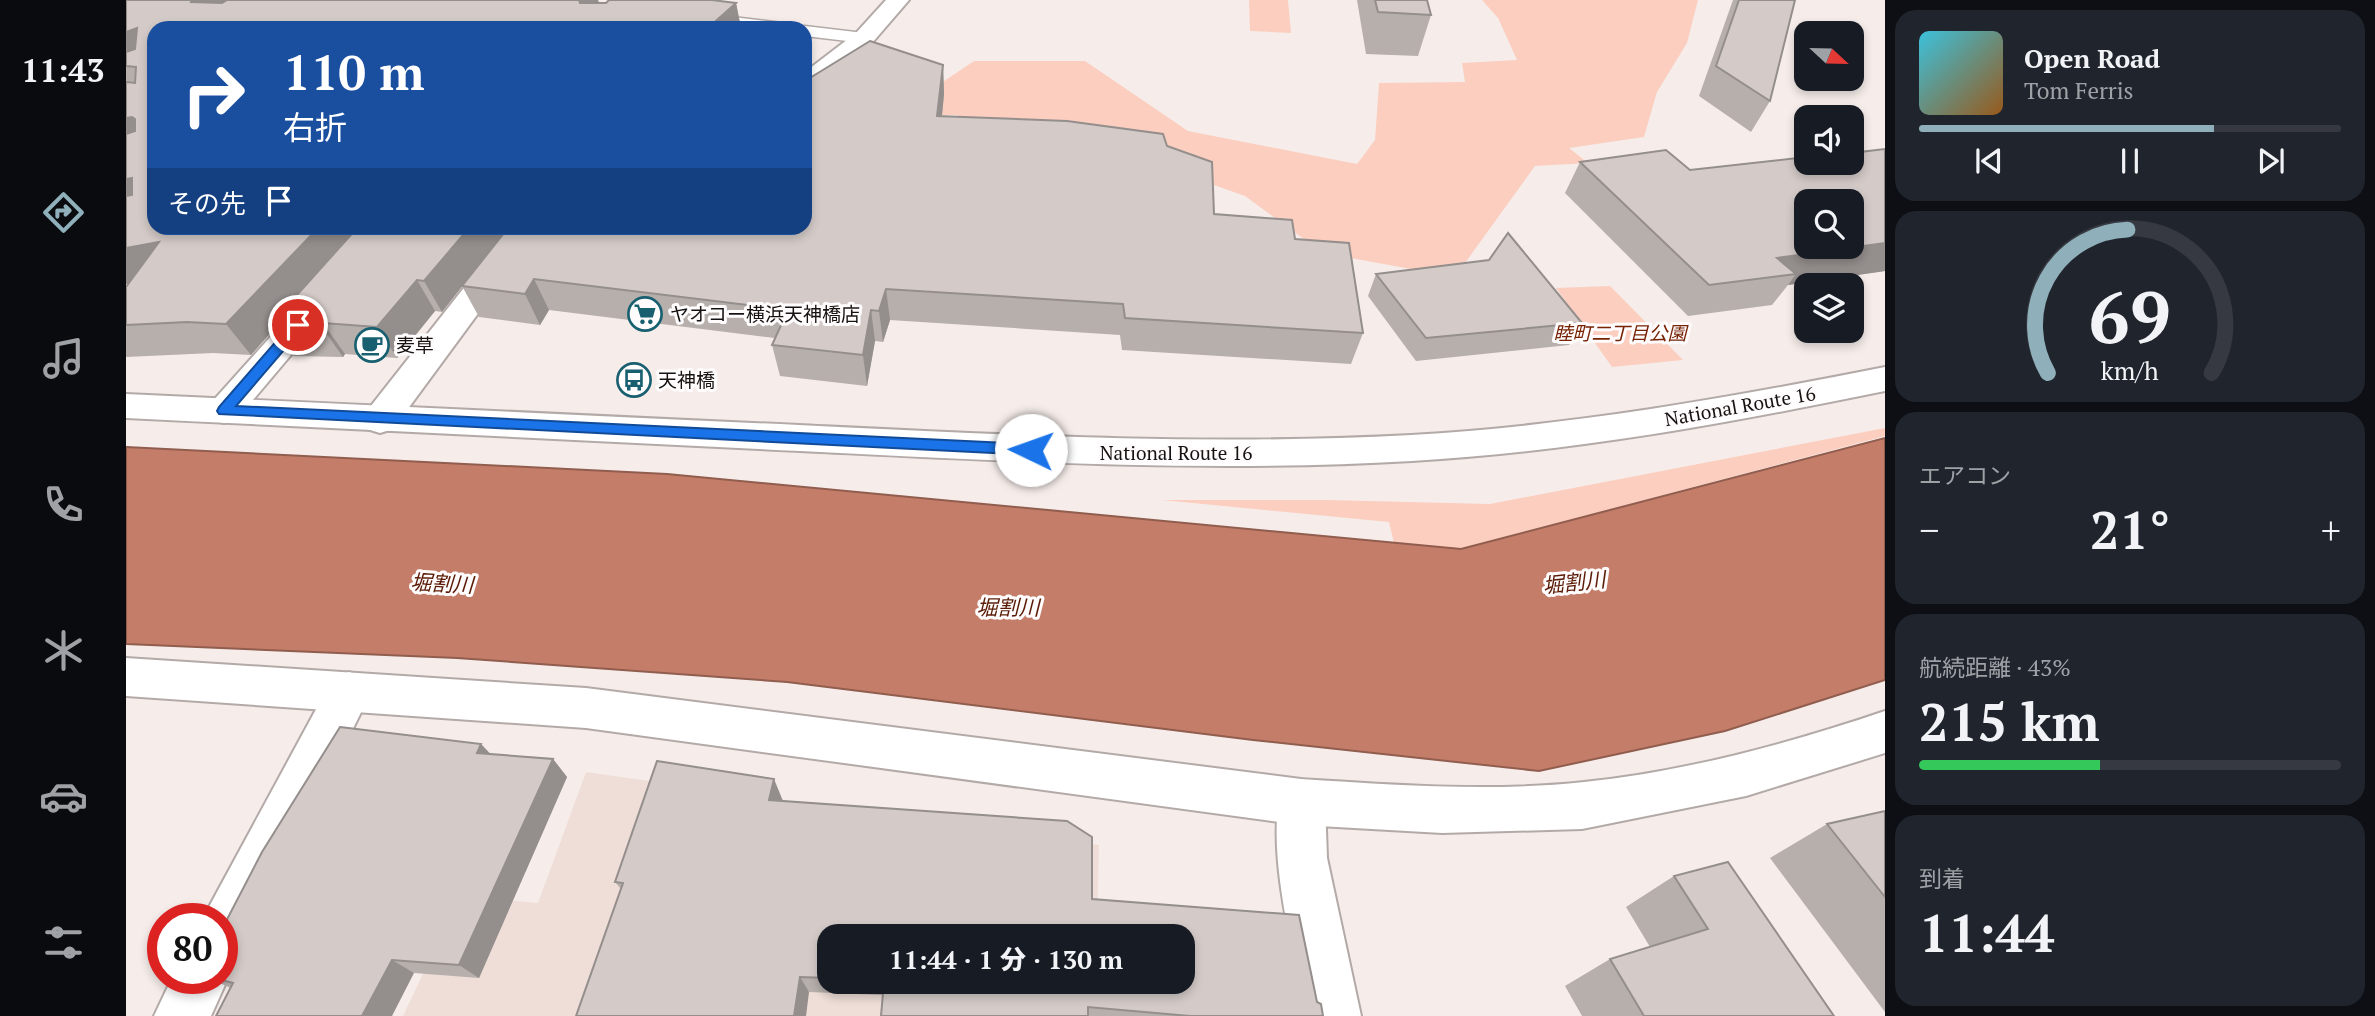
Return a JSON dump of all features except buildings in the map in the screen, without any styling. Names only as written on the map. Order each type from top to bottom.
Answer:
[{"type":"main road","points":[[812,79],[864,38],[898,0]]},
{"type":"main road","points":[[224,411],[377,235]]},
{"type":"main road","points":[[380,420],[521,235]]},
{"type":"main road","name":"National Route 16","points":[[126,406],[1082,452],[1279,453],[1414,448],[1595,431],[1710,414],[1885,379]]},
{"type":"main road","points":[[126,677],[586,708],[1301,802],[1431,808],[1584,806],[1766,771],[1885,732]]},
{"type":"main road","points":[[238,906],[349,692]]},
{"type":"main road","points":[[1301,802],[1302,858],[1334,1016]]},
{"type":"main road","points":[[181,1016],[193,994]]},
{"type":"lane","points":[[678,15],[726,21]]},
{"type":"lane","points":[[812,32],[864,38]]},
{"type":"shaded area","points":[[586,772],[1099,845],[1097,924],[817,924],[817,994],[924,994],[1096,1016],[403,1016],[460,896],[538,903]]},
{"type":"green space","points":[[1249,0],[1288,0],[1291,33],[1250,31]]},
{"type":"green space","points":[[1482,0],[1698,0],[1687,43],[1657,92],[1644,137],[1569,148],[1588,163],[1535,166],[1465,263],[1422,271],[1323,253],[1245,196],[1180,173],[956,115],[904,115],[907,106],[974,61],[1085,61],[1188,131],[1357,164],[1375,140],[1379,83],[1465,82],[1462,63],[1517,60],[1498,18]]},
{"type":"green space","name":"睦町二丁目公園","points":[[1610,286],[1683,360],[1612,367],[1556,288]]},
{"type":"green space","points":[[1885,428],[1885,436],[1461,549],[1394,543],[1389,522],[1162,500],[1490,504]]},
{"type":"water","name":"堀割川","points":[[1885,438],[1885,680],[1725,731],[1539,771],[1253,740],[787,682],[457,658],[126,644],[126,447],[667,474],[1461,549]]},
{"type":"place","name":"ヤオコー横浜天神橋店","points":[[645,314]]},
{"type":"place","name":"麦草","points":[[372,345]]},
{"type":"place","name":"天神橋","points":[[634,380]]},
{"type":"route","points":[[298,325],[224,411],[1031,450]]}]
